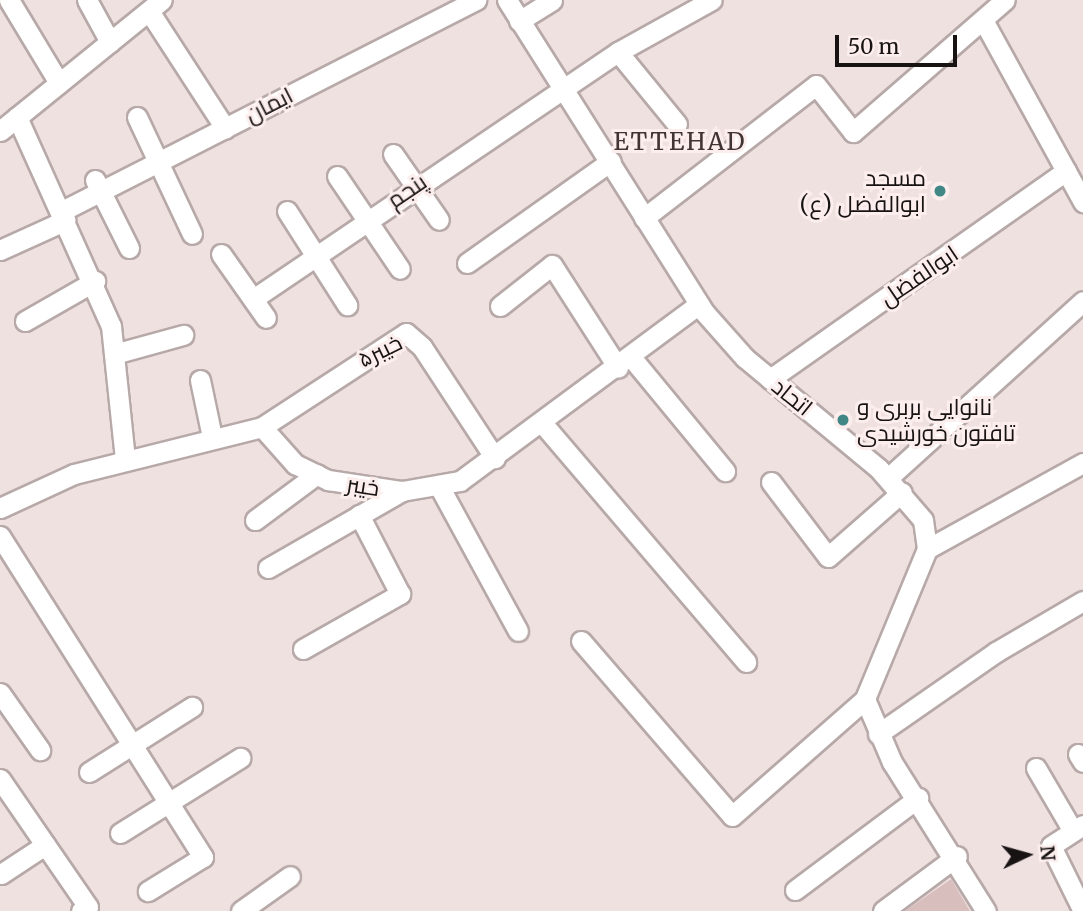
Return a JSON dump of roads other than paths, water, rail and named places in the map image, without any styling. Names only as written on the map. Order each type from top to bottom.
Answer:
[{"type":"street","points":[[9,0],[59,83]]},
{"type":"street","points":[[87,0],[110,42]]},
{"type":"street","name":"ایمان","points":[[0,250],[64,215],[97,186],[157,162],[476,0]]},
{"type":"street","name":"اتحاد","points":[[507,0],[699,304],[770,379],[895,485],[923,520],[927,548]]},
{"type":"street","points":[[519,21],[552,0]]},
{"type":"street","name":"پنجم","points":[[253,299],[414,185],[618,52],[712,0]]},
{"type":"street","points":[[644,218],[816,85],[853,132],[1001,1]]},
{"type":"street","points":[[0,131],[156,5],[225,128]]},
{"type":"street","points":[[983,19],[1083,202]]},
{"type":"street","points":[[618,52],[677,124]]},
{"type":"street","points":[[17,117],[95,281],[114,354],[125,460]]},
{"type":"street","points":[[137,117],[192,234]]},
{"type":"street","points":[[393,154],[439,220]]},
{"type":"street","points":[[467,263],[611,161]]},
{"type":"street","name":"ابوالفضل","points":[[770,379],[1066,171]]},
{"type":"street","points":[[337,176],[364,220],[400,269]]},
{"type":"street","points":[[97,186],[129,248]]},
{"type":"street","points":[[287,212],[347,305]]},
{"type":"street","points":[[221,254],[266,318]]},
{"type":"street","points":[[500,306],[552,265],[625,362],[725,471]]},
{"type":"street","points":[[25,321],[95,281]]},
{"type":"street","points":[[771,482],[828,556],[895,485],[1083,300]]},
{"type":"street","name":"خیبر","points":[[262,427],[295,464],[317,474],[402,491],[439,486],[495,458],[544,424],[699,304]]},
{"type":"street","name":"خیبر۵","points":[[262,427],[406,333],[422,347],[495,458]]},
{"type":"street","points":[[114,354],[183,335]]},
{"type":"street","points":[[200,380],[212,437]]},
{"type":"street","points":[[544,424],[746,662]]},
{"type":"street","points":[[0,508],[74,474],[212,437],[262,427]]},
{"type":"street","points":[[581,641],[732,816],[865,699],[927,548],[1083,463]]},
{"type":"street","points":[[255,520],[317,474]]},
{"type":"street","points":[[439,486],[518,631]]},
{"type":"street","points":[[268,569],[402,491]]},
{"type":"street","points":[[303,649],[400,594],[359,515]]},
{"type":"street","points":[[0,536],[134,743],[203,857],[148,891]]},
{"type":"street","points":[[878,734],[996,652],[1083,601]]},
{"type":"street","points":[[0,693],[40,750]]},
{"type":"street","points":[[865,699],[878,734],[957,856],[986,911]]},
{"type":"street","points":[[89,772],[192,707]]},
{"type":"street","points":[[120,833],[240,758]]},
{"type":"street","points":[[1036,768],[1078,828],[1051,846],[1083,911]]},
{"type":"street","points":[[1,783],[88,907],[81,911]]},
{"type":"street","points":[[795,890],[918,798]]},
{"type":"street","points":[[1,874],[45,845]]},
{"type":"street","points":[[883,911],[957,856]]},
{"type":"street","points":[[241,911],[290,876]]},
{"type":"place","name":"مسجد ابوالفضل (ع)","points":[[940,191]]},
{"type":"place","name":"نانوایی بربری و تافتون خورشیدی","points":[[843,420]]},
{"type":"district","name":"ETTEHAD","points":[[680,142]]}]
